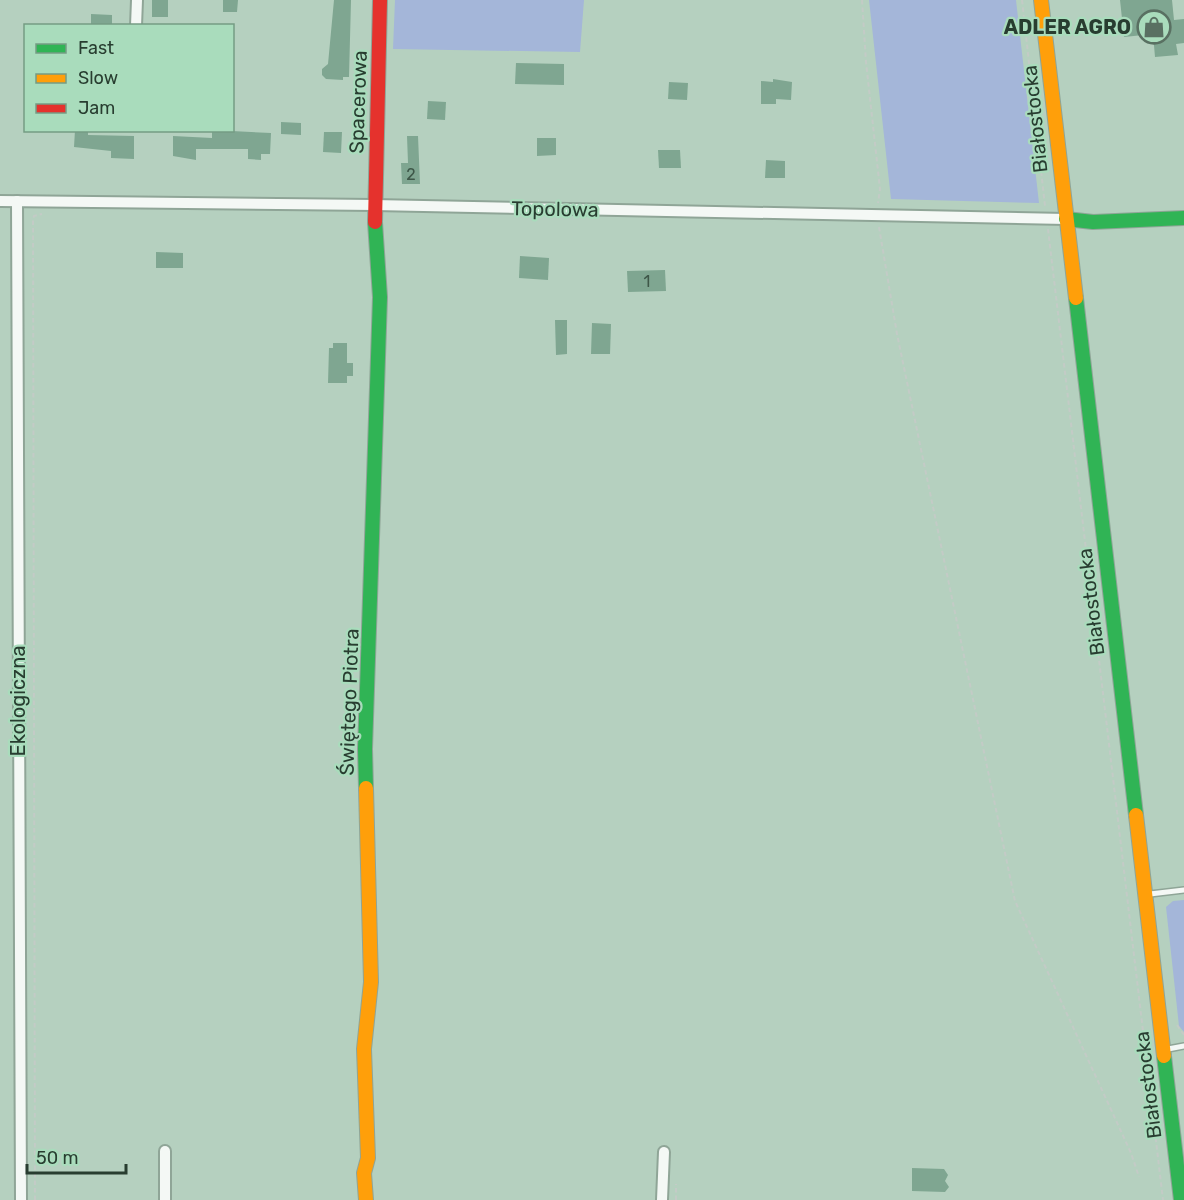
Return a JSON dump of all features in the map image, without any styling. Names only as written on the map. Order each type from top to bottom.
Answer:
[{"type":"street","points":[[136,24],[137,0]]},
{"type":"street","name":"Spacerowa","points":[[374,205],[380,0]]},
{"type":"street","name":"Białostocka","points":[[1041,0],[1181,1200]]},
{"type":"street","name":"Topolowa","points":[[0,201],[374,205],[1066,219]]},
{"type":"street","name":"Ekologiczna","points":[[17,201],[21,1200]]},
{"type":"street","name":"Świętego Piotra","points":[[366,1200],[364,1173],[368,1158],[364,1049],[371,982],[364,749],[373,568],[380,297],[374,205]]},
{"type":"street","points":[[1066,219],[1093,222],[1184,218]]},
{"type":"street","points":[[165,1151],[165,1200]]},
{"type":"street","points":[[663,1200],[664,1152]]},
{"type":"lane","points":[[1145,895],[1184,890]]},
{"type":"lane","points":[[1163,1049],[1184,1046]]},
{"type":"path","points":[[862,0],[866,62],[880,189],[877,216],[897,334],[1015,901],[1131,1153],[1139,1177]]},
{"type":"path","points":[[1022,0],[1163,1200]]},
{"type":"path","points":[[1037,209],[1046,207]]},
{"type":"path","points":[[33,219],[35,1200]]},
{"type":"path","points":[[1176,1015],[1178,1027],[1184,1035]]},
{"type":"shaded area","points":[[395,0],[584,0],[580,52],[393,49]]},
{"type":"shaded area","points":[[869,0],[1016,0],[1039,203],[891,199]]},
{"type":"shaded area","points":[[1184,900],[1184,1032],[1179,1026],[1166,907],[1173,901]]},
{"type":"building","points":[[152,0],[168,0],[168,17],[152,17]]},
{"type":"building","points":[[223,0],[238,0],[237,12],[223,12]]},
{"type":"building","points":[[334,0],[351,0],[349,77],[343,77],[343,80],[326,79],[322,75],[322,69],[328,64]]},
{"type":"building","name":"ADLER AGRO","points":[[1120,0],[1172,0],[1174,20],[1184,19],[1184,43],[1176,44],[1178,55],[1155,57],[1153,34],[1124,37]]},
{"type":"building","points":[[91,14],[112,15],[112,24],[91,24]]},
{"type":"building","points":[[516,63],[564,64],[564,85],[515,84]]},
{"type":"building","points":[[773,79],[792,82],[791,100],[776,99],[776,104],[761,104],[761,81],[773,82]]},
{"type":"building","points":[[669,82],[688,83],[687,100],[668,99]]},
{"type":"building","points":[[428,101],[446,102],[445,120],[427,119]]},
{"type":"building","points":[[281,122],[301,123],[301,135],[281,134]]},
{"type":"building","points":[[75,132],[88,132],[88,135],[134,136],[134,159],[111,158],[111,151],[74,147]]},
{"type":"building","points":[[212,132],[271,133],[270,154],[261,154],[261,160],[248,159],[248,149],[196,149],[196,160],[173,156],[173,136],[212,138]]},
{"type":"building","points":[[324,132],[342,132],[341,153],[323,152]]},
{"type":"building","points":[[407,136],[418,136],[420,184],[402,184],[401,163],[408,163]]},
{"type":"building","points":[[537,138],[556,138],[556,155],[537,156]]},
{"type":"building","points":[[658,150],[680,150],[681,168],[659,168]]},
{"type":"building","points":[[766,160],[785,161],[785,178],[765,178]]},
{"type":"building","points":[[156,252],[183,253],[183,268],[156,268]]},
{"type":"building","points":[[520,256],[549,258],[548,280],[519,278]]},
{"type":"building","points":[[665,270],[666,291],[628,292],[627,271]]},
{"type":"building","points":[[555,320],[567,320],[567,354],[556,355]]},
{"type":"building","points":[[592,323],[611,324],[610,354],[591,354]]},
{"type":"building","points":[[333,343],[347,343],[347,363],[353,363],[353,376],[347,376],[347,383],[328,383],[329,348],[333,348]]},
{"type":"building","points":[[912,1168],[944,1169],[948,1175],[945,1181],[949,1187],[945,1192],[912,1191]]},
{"type":"traffic: fast","points":[[1066,219],[1093,222],[1184,218]]},
{"type":"traffic: fast","points":[[366,788],[365,749],[380,297],[375,222]]},
{"type":"traffic: fast","points":[[1076,298],[1136,815]]},
{"type":"traffic: fast","points":[[1164,1056],[1181,1200]]},
{"type":"traffic: slow","points":[[1041,0],[1076,298]]},
{"type":"traffic: slow","points":[[366,788],[371,982],[364,1049],[368,1158],[364,1173],[366,1200]]},
{"type":"traffic: slow","points":[[1136,815],[1164,1056]]},
{"type":"traffic: jam","points":[[375,222],[380,0]]},
{"type":"place","name":"ADLER AGRO","points":[[1154,27]]}]
